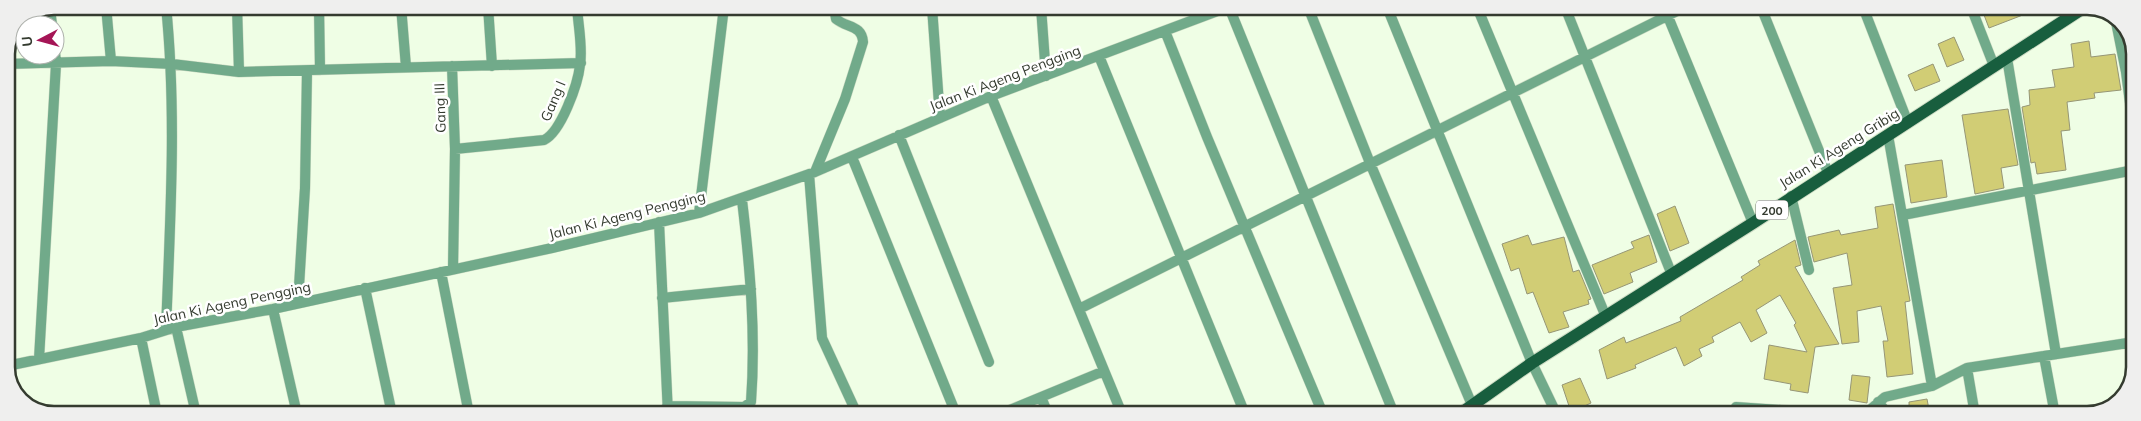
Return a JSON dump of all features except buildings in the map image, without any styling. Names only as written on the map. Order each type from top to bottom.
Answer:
[{"type":"main road","name":"Jalan Ki Ageng Gribig","points":[[1472,405],[1532,363],[1753,223],[1791,196],[1908,123],[2073,15]]},
{"type":"street","points":[[107,15],[111,61]]},
{"type":"street","points":[[167,15],[172,64],[171,329],[194,406]]},
{"type":"street","points":[[237,15],[239,72]]},
{"type":"street","points":[[319,15],[320,70]]},
{"type":"street","points":[[402,15],[406,67]]},
{"type":"street","points":[[489,15],[492,66]]},
{"type":"street","name":"Gang I","points":[[455,149],[549,138],[558,128],[577,82],[581,63],[578,15]]},
{"type":"street","points":[[699,214],[723,15]]},
{"type":"street","points":[[835,15],[836,19],[857,29],[862,36],[863,42],[845,99],[812,174],[822,338],[853,406]]},
{"type":"street","points":[[933,15],[940,118]]},
{"type":"street","points":[[1042,15],[1046,76]]},
{"type":"street","name":"Jalan Ki Ageng Pengging","points":[[15,364],[699,214],[812,174],[991,96],[1207,15]]},
{"type":"street","points":[[1231,15],[1391,406]]},
{"type":"street","points":[[1311,15],[1370,164],[1472,405]]},
{"type":"street","points":[[1390,15],[1532,363],[1553,406]]},
{"type":"street","points":[[1480,15],[1606,317]]},
{"type":"street","points":[[1568,15],[1672,275]]},
{"type":"street","points":[[1079,309],[1585,57],[1659,15]]},
{"type":"street","points":[[1668,15],[1753,223]]},
{"type":"street","points":[[1764,15],[1828,173]]},
{"type":"street","points":[[1866,15],[1908,123]]},
{"type":"street","points":[[1974,15],[1994,66]]},
{"type":"street","points":[[2118,30],[2126,72]]},
{"type":"street","points":[[1165,31],[1207,137],[1246,225],[1320,406]]},
{"type":"street","points":[[1099,56],[1242,406]]},
{"type":"street","points":[[2007,58],[2056,354]]},
{"type":"street","points":[[65,64],[111,61],[172,64],[239,72],[581,63]]},
{"type":"street","points":[[39,359],[56,65]]},
{"type":"street","name":"Gang III","points":[[452,66],[455,149],[453,269]]},
{"type":"street","points":[[298,303],[304,188],[307,71]]},
{"type":"street","points":[[991,96],[1119,406]]},
{"type":"street","points":[[899,135],[989,362]]},
{"type":"street","points":[[1888,135],[1932,386]]},
{"type":"street","points":[[852,157],[953,406]]},
{"type":"street","points":[[1903,215],[2126,171]]},
{"type":"street","points":[[1791,196],[1809,270]]},
{"type":"street","points":[[742,200],[751,289],[754,363],[751,402],[745,406]]},
{"type":"street","points":[[659,222],[667,406]]},
{"type":"street","points":[[441,272],[467,406]]},
{"type":"street","points":[[365,288],[390,406]]},
{"type":"street","points":[[662,298],[751,289]]},
{"type":"street","points":[[273,309],[296,406]]},
{"type":"street","points":[[140,338],[155,406]]},
{"type":"street","points":[[1874,406],[1894,394],[1932,386],[1967,368],[2126,344]]},
{"type":"street","points":[[2044,356],[2053,406]]},
{"type":"street","points":[[1967,368],[1973,406]]},
{"type":"street","points":[[1019,406],[1104,371]]},
{"type":"street","points":[[1041,397],[1045,406]]},
{"type":"street","points":[[1878,402],[1881,406]]}]
